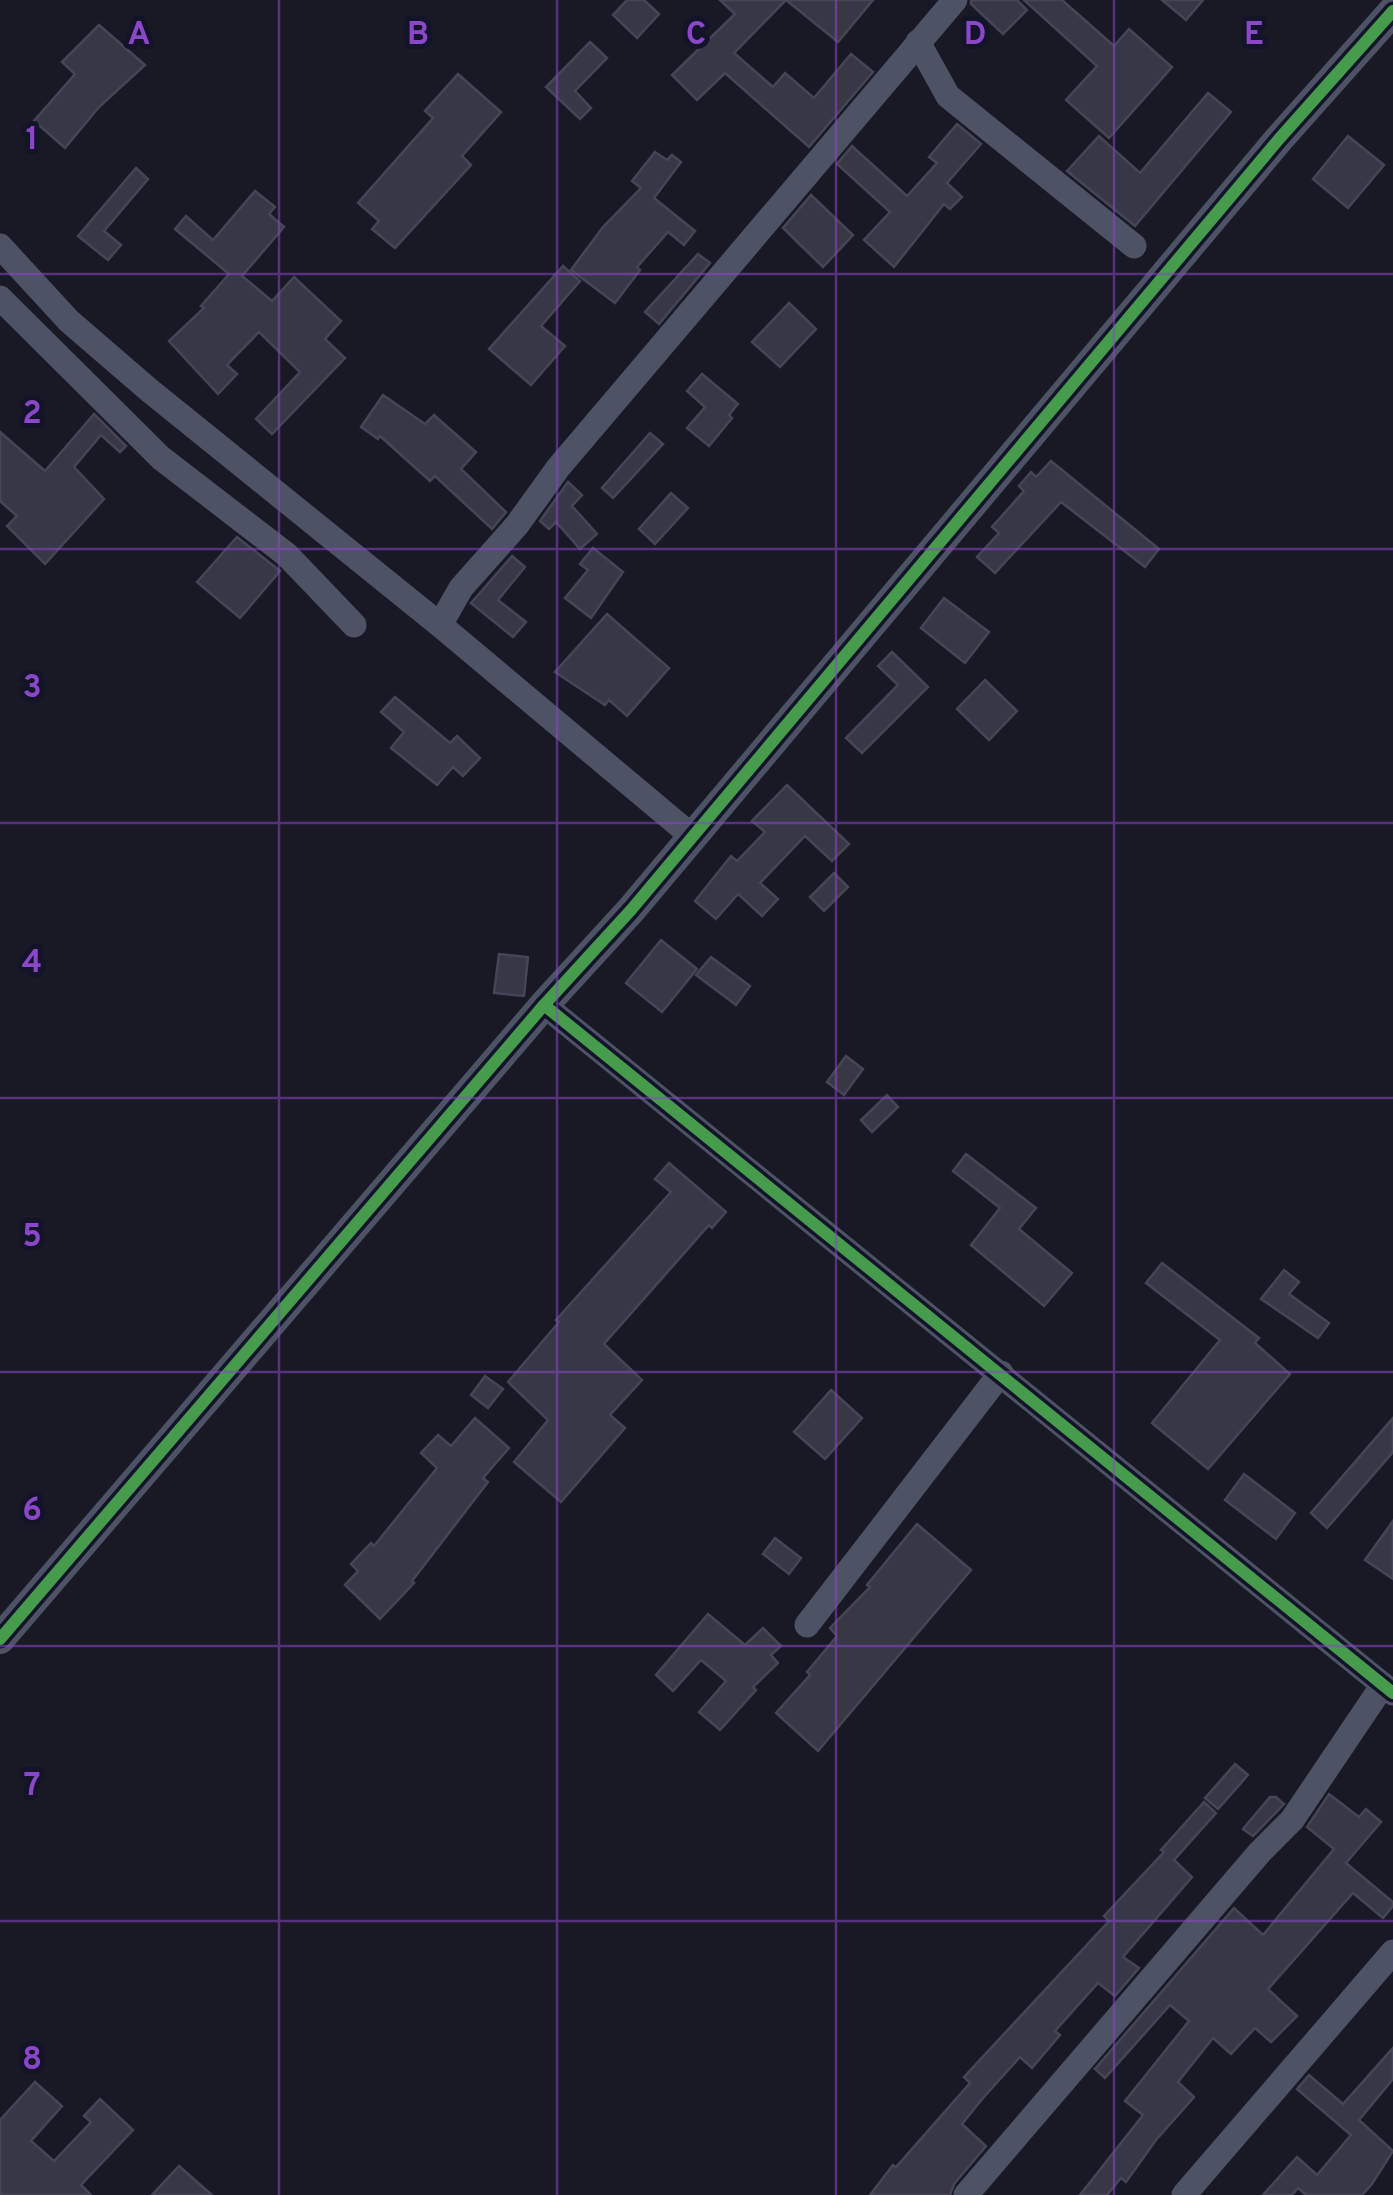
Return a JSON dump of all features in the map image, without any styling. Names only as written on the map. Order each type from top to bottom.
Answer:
[{"type":"street","points":[[440,625],[461,588],[517,524],[558,468],[956,0]]},
{"type":"street","points":[[0,1639],[692,837],[1279,139],[1393,11]]},
{"type":"street","points":[[918,42],[948,96],[1134,246]]},
{"type":"street","points":[[0,246],[69,320],[148,390],[440,625],[692,837]]},
{"type":"street","points":[[0,298],[162,458],[287,555],[354,625]]},
{"type":"street","points":[[544,1004],[1388,1689],[1292,1820],[1260,1852],[966,2195]]},
{"type":"street","points":[[807,1624],[1000,1373]]},
{"type":"street","points":[[1184,2195],[1393,1952]]},
{"type":"building","points":[[627,0],[644,0],[659,14],[637,38],[613,15]]},
{"type":"building","points":[[720,0],[786,0],[734,53],[773,87],[785,73],[814,98],[851,54],[873,72],[809,147],[725,73],[697,100],[672,75],[735,14]]},
{"type":"building","points":[[786,0],[873,0],[838,42]]},
{"type":"building","points":[[971,0],[1017,0],[1027,10],[1003,34]]},
{"type":"building","points":[[1024,0],[1062,0],[1114,46],[1129,29],[1172,67],[1109,138],[1066,100],[1097,66]]},
{"type":"building","points":[[1162,0],[1203,0],[1186,20]]},
{"type":"building","points":[[99,25],[145,65],[99,107],[65,148],[34,121],[75,74],[62,62]]},
{"type":"building","points":[[590,42],[607,58],[575,91],[591,108],[580,119],[546,87]]},
{"type":"building","points":[[458,74],[501,112],[462,156],[471,165],[395,248],[372,229],[379,221],[358,203],[433,118],[425,111]]},
{"type":"building","points":[[1208,93],[1231,112],[1135,226],[1067,171],[1099,136],[1140,173]]},
{"type":"building","points":[[957,124],[981,144],[947,183],[962,197],[950,209],[944,204],[894,267],[864,240],[890,212],[837,164],[852,146],[907,196],[937,163],[929,157]]},
{"type":"building","points":[[1348,136],[1384,165],[1348,208],[1313,179]]},
{"type":"building","points":[[655,152],[667,160],[672,155],[681,162],[654,198],[695,231],[684,245],[668,232],[637,267],[640,270],[615,303],[571,270],[603,227],[641,188],[632,181]]},
{"type":"building","points":[[136,168],[148,179],[104,231],[121,245],[108,260],[78,236]]},
{"type":"building","points":[[255,191],[275,207],[269,214],[284,227],[242,276],[272,301],[294,277],[341,321],[325,339],[345,358],[272,434],[256,419],[300,372],[259,332],[227,365],[237,374],[218,394],[169,341],[204,308],[201,306],[229,274],[175,229],[186,216],[213,240]]},
{"type":"building","points":[[811,195],[853,235],[823,267],[783,228]]},
{"type":"building","points":[[698,254],[710,263],[659,324],[645,312]]},
{"type":"building","points":[[563,266],[580,281],[541,326],[565,346],[531,385],[489,349]]},
{"type":"building","points":[[789,303],[816,329],[780,367],[752,342]]},
{"type":"building","points":[[702,374],[738,404],[729,415],[732,418],[709,446],[687,428],[705,407],[687,391]]},
{"type":"building","points":[[383,395],[425,424],[434,415],[476,452],[461,469],[506,512],[492,529],[435,476],[430,481],[380,436],[378,439],[361,427]]},
{"type":"building","points":[[94,414],[126,446],[120,452],[101,435],[74,467],[104,499],[45,564],[7,526],[17,516],[0,501],[0,432],[45,471]]},
{"type":"building","points":[[650,433],[663,444],[613,498],[602,488]]},
{"type":"building","points":[[1051,461],[1159,549],[1145,567],[1061,502],[995,573],[977,557],[999,533],[992,527],[1024,491],[1019,486],[1031,472],[1036,477]]},
{"type":"building","points":[[568,482],[582,495],[572,506],[597,534],[580,549],[556,522],[549,529],[540,521]]},
{"type":"building","points":[[671,493],[688,508],[655,544],[639,529]]},
{"type":"building","points":[[237,537],[280,571],[240,618],[197,582]]},
{"type":"building","points":[[593,548],[623,572],[591,618],[565,598],[588,570],[580,564]]},
{"type":"building","points":[[512,556],[525,567],[498,600],[526,622],[513,637],[471,603]]},
{"type":"building","points":[[944,598],[989,632],[965,663],[921,628]]},
{"type":"building","points":[[607,614],[669,668],[627,716],[609,700],[605,705],[555,672]]},
{"type":"building","points":[[892,652],[928,687],[862,753],[846,738],[898,685],[878,666]]},
{"type":"building","points":[[985,680],[1017,711],[989,740],[957,709]]},
{"type":"building","points":[[395,697],[450,743],[457,736],[480,758],[463,776],[453,767],[437,785],[391,748],[404,732],[381,712]]},
{"type":"building","points":[[787,785],[849,844],[832,861],[805,836],[760,883],[778,899],[762,916],[738,894],[716,919],[695,901],[731,856],[737,861],[765,832],[752,821]]},
{"type":"building","points":[[834,873],[848,887],[824,911],[810,897]]},
{"type":"building","points":[[661,940],[697,969],[662,1012],[626,983]]},
{"type":"building","points":[[499,954],[528,957],[524,996],[494,993]]},
{"type":"building","points":[[711,957],[750,986],[736,1005],[696,975]]},
{"type":"building","points":[[846,1056],[863,1069],[844,1095],[827,1082]]},
{"type":"building","points":[[887,1095],[898,1107],[872,1132],[861,1120]]},
{"type":"building","points":[[966,1154],[1036,1208],[1019,1229],[1072,1273],[1044,1306],[971,1245],[1000,1208],[953,1171]]},
{"type":"building","points":[[669,1163],[726,1212],[712,1228],[709,1225],[604,1344],[642,1380],[610,1415],[625,1428],[561,1502],[514,1462],[548,1420],[508,1382],[559,1322],[556,1320],[671,1192],[655,1179]]},
{"type":"building","points":[[1162,1263],[1259,1338],[1255,1343],[1290,1374],[1208,1469],[1152,1423],[1220,1340],[1146,1283]]},
{"type":"building","points":[[1284,1270],[1299,1282],[1289,1294],[1329,1323],[1318,1338],[1261,1299]]},
{"type":"building","points":[[485,1376],[503,1389],[488,1408],[471,1395]]},
{"type":"building","points":[[831,1390],[862,1418],[825,1459],[794,1432]]},
{"type":"building","points":[[475,1418],[509,1448],[483,1478],[488,1482],[414,1583],[380,1619],[345,1585],[358,1571],[351,1564],[371,1543],[374,1546],[437,1468],[421,1453],[438,1435],[451,1446]]},
{"type":"building","points":[[1393,1418],[1393,1452],[1327,1528],[1311,1513]]},
{"type":"building","points":[[1244,1474],[1295,1513],[1276,1539],[1225,1500]]},
{"type":"building","points":[[1393,1521],[1393,1579],[1365,1560]]},
{"type":"building","points":[[917,1524],[971,1570],[818,1751],[776,1713],[810,1675],[807,1672],[837,1636],[830,1628],[870,1587],[867,1585]]},
{"type":"building","points":[[775,1538],[801,1558],[789,1574],[763,1554]]},
{"type":"building","points":[[708,1614],[745,1645],[763,1628],[781,1646],[771,1655],[778,1663],[753,1687],[756,1690],[720,1730],[699,1712],[726,1681],[701,1660],[673,1691],[656,1675]]},
{"type":"building","points":[[1235,1764],[1248,1775],[1218,1809],[1205,1798]]},
{"type":"building","points":[[1329,1794],[1359,1817],[1366,1809],[1381,1822],[1346,1863],[1393,1906],[1383,1918],[1353,1893],[1268,1989],[1297,2016],[1271,2042],[1255,2028],[1231,2054],[1213,2038],[1178,2082],[1194,2097],[1126,2182],[1121,2178],[1107,2195],[1080,2195],[1143,2115],[1125,2101],[1189,2021],[1170,2005],[1105,2078],[1095,2069],[1234,1908],[1263,1935],[1334,1849],[1307,1827]]},
{"type":"building","points":[[1270,1797],[1284,1804],[1253,1836],[1243,1829]]},
{"type":"building","points":[[1204,1802],[1216,1813],[1174,1860],[1192,1877],[1123,1957],[1139,1968],[1115,1996],[1098,1983],[1055,2031],[1060,2035],[1032,2068],[1020,2057],[983,2098],[962,2124],[986,2146],[954,2184],[950,2195],[870,2195],[970,2083],[964,2077],[1109,1921],[1104,1916]]},
{"type":"building","points":[[1393,2048],[1393,2079],[1359,2120],[1393,2151],[1372,2184],[1362,2195],[1306,2195],[1298,2188],[1292,2195],[1263,2195],[1297,2157],[1317,2175],[1351,2135],[1297,2089],[1309,2075],[1343,2104]]},
{"type":"building","points":[[35,2082],[62,2106],[31,2141],[54,2161],[91,2122],[84,2116],[100,2099],[133,2130],[81,2185],[91,2195],[0,2195],[0,2120]]},
{"type":"building","points":[[179,2166],[212,2195],[152,2195]]},
{"type":"cycle path","points":[[0,1639],[544,1005],[631,910],[1279,139],[1393,11]]},
{"type":"cycle path","points":[[544,1005],[1393,1693]]}]
